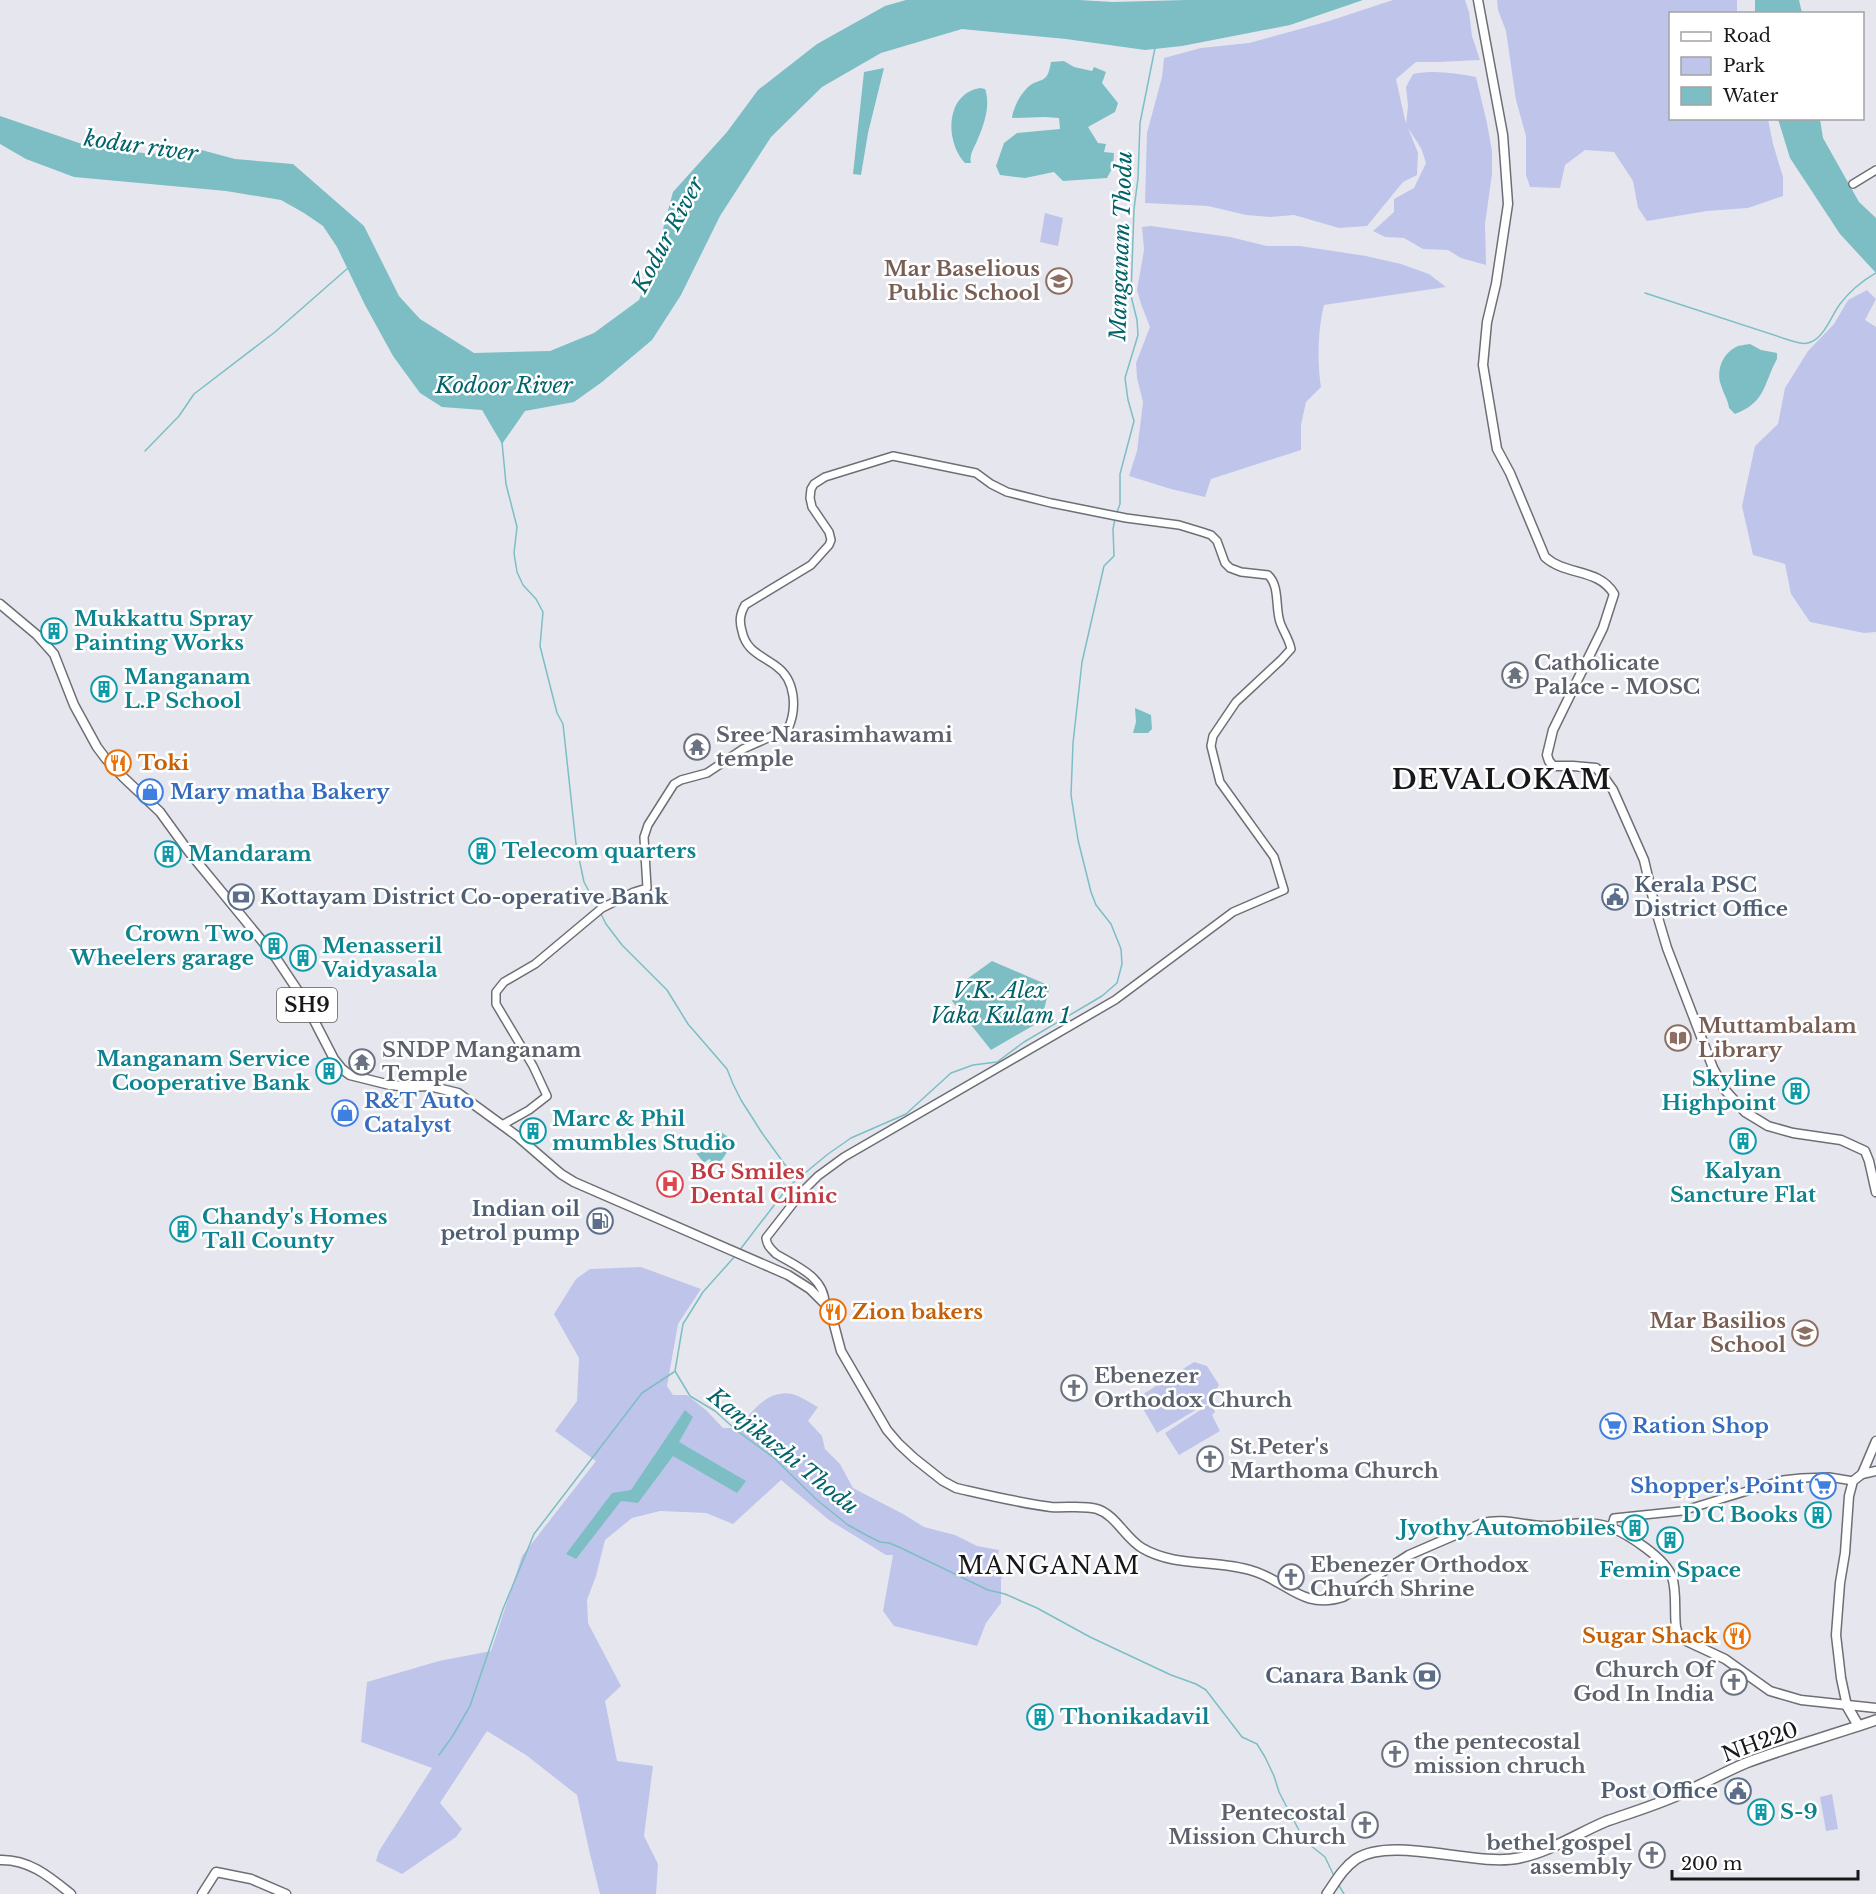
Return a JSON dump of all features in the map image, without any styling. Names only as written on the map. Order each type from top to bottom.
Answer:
[{"type":"highway","points":[[1847,1706],[1858,1725]]},
{"type":"highway","name":"NH220","points":[[1327,1894],[1338,1878],[1362,1856],[1378,1852],[1404,1851],[1499,1859],[1523,1857],[1605,1822],[1675,1797],[1748,1763],[1876,1720]]},
{"type":"main road","points":[[1478,0],[1503,135],[1508,204],[1496,284],[1487,322],[1483,365],[1497,449],[1510,473],[1545,556],[1554,565],[1595,577],[1610,587],[1614,594],[1603,628],[1553,730],[1547,754],[1549,761],[1553,766],[1596,768],[1613,790],[1644,860],[1667,948],[1713,1068],[1725,1090],[1745,1112],[1768,1125],[1793,1133],[1841,1140],[1865,1151],[1876,1192]]},
{"type":"main road","name":"SH9","points":[[0,604],[38,635],[54,654],[74,705],[101,753],[160,812],[189,852],[276,958],[302,997],[334,1059],[342,1069],[350,1075],[390,1085],[429,1086],[458,1093],[574,1182],[788,1275],[810,1289],[825,1304],[832,1317],[842,1351],[888,1430],[914,1458],[943,1481],[956,1488],[1040,1505],[1095,1509],[1104,1512],[1131,1540],[1167,1558],[1252,1570],[1296,1593],[1326,1601],[1343,1597],[1409,1555],[1483,1523],[1507,1521],[1541,1526],[1586,1523],[1611,1528],[1650,1551],[1662,1561],[1671,1574],[1675,1585],[1676,1627],[1682,1639],[1719,1655],[1770,1691],[1802,1700],[1847,1706]]},
{"type":"main road","points":[[1862,1474],[1876,1441]]},
{"type":"main road","points":[[1876,1471],[1862,1474],[1853,1481],[1849,1496],[1836,1635],[1847,1706],[1876,1708]]},
{"type":"main road","points":[[0,1860],[14,1860],[30,1865],[71,1894]]},
{"type":"main road","points":[[202,1894],[216,1872],[251,1879],[285,1894]]},
{"type":"street","points":[[1853,184],[1876,170]]},
{"type":"street","points":[[502,1125],[529,1110],[547,1096],[533,1066],[496,1004],[496,992],[504,982],[536,964],[599,911],[634,892],[647,888],[644,837],[648,825],[674,784],[707,773],[743,749],[788,729],[794,714],[793,695],[789,685],[777,666],[750,649],[744,639],[740,624],[741,614],[746,604],[815,562],[829,544],[831,540],[829,532],[812,507],[810,498],[813,484],[818,480],[878,460],[899,457],[976,473],[998,488],[1028,498],[1126,518],[1179,525],[1211,535],[1217,541],[1230,568],[1271,577],[1280,621],[1290,641],[1291,649],[1236,702],[1213,736],[1210,746],[1220,782],[1274,857],[1284,890],[1233,912],[1098,1011],[844,1157],[818,1176],[792,1204],[766,1238],[766,1242],[776,1254],[816,1280],[823,1290],[825,1304]]},
{"type":"street","points":[[1611,1528],[1614,1518],[1682,1511],[1783,1480],[1829,1477],[1853,1481]]},
{"type":"green space","points":[[1393,0],[1465,0],[1472,36],[1480,60],[1416,62],[1396,79],[1406,124],[1408,106],[1406,87],[1413,74],[1444,72],[1476,77],[1492,151],[1492,174],[1485,224],[1486,265],[1461,258],[1448,250],[1423,249],[1404,238],[1385,237],[1373,231],[1394,212],[1394,199],[1414,188],[1426,163],[1421,148],[1408,128],[1418,153],[1417,175],[1403,182],[1367,226],[1339,228],[1294,215],[1270,217],[1246,215],[1208,206],[1145,203],[1147,133],[1162,77],[1164,58],[1201,48],[1249,43],[1329,21]]},
{"type":"green space","points":[[1497,0],[1737,0],[1737,12],[1669,12],[1669,120],[1768,120],[1783,177],[1783,196],[1748,208],[1707,211],[1647,221],[1638,208],[1633,181],[1614,152],[1585,150],[1565,165],[1560,188],[1530,187],[1526,175],[1526,136],[1516,100],[1506,31],[1498,10]]},
{"type":"green space","points":[[1045,213],[1063,218],[1058,246],[1040,242]]},
{"type":"green space","points":[[1151,226],[1230,237],[1267,246],[1300,246],[1366,256],[1401,264],[1429,274],[1446,287],[1324,305],[1319,346],[1321,387],[1306,402],[1301,425],[1301,450],[1211,479],[1205,497],[1129,476],[1137,451],[1143,402],[1136,363],[1150,327],[1137,290],[1144,250],[1142,227]]},
{"type":"green space","points":[[1867,290],[1876,299],[1865,320],[1876,327],[1876,632],[1864,633],[1810,622],[1791,594],[1785,564],[1753,555],[1742,506],[1755,446],[1778,424],[1785,388],[1808,351],[1834,324],[1848,300]]},
{"type":"green space","points":[[641,1267],[701,1289],[678,1324],[667,1386],[673,1395],[687,1395],[723,1428],[739,1428],[761,1403],[783,1393],[802,1398],[818,1407],[808,1421],[822,1436],[825,1449],[840,1464],[853,1488],[924,1527],[955,1535],[977,1546],[999,1550],[995,1567],[1004,1569],[1001,1580],[1001,1603],[986,1623],[977,1646],[894,1626],[883,1611],[893,1555],[886,1555],[829,1520],[781,1480],[733,1524],[706,1513],[660,1511],[632,1518],[605,1540],[587,1600],[588,1623],[621,1686],[605,1701],[617,1761],[653,1766],[644,1836],[658,1864],[656,1894],[600,1894],[577,1795],[526,1755],[487,1731],[440,1803],[462,1829],[456,1837],[402,1874],[376,1861],[379,1851],[432,1768],[361,1742],[367,1682],[439,1661],[491,1651],[522,1556],[596,1461],[555,1431],[577,1401],[579,1358],[554,1314],[576,1279],[590,1269]]},
{"type":"green space","points":[[1194,1362],[1207,1366],[1219,1385],[1211,1401],[1157,1433],[1137,1398]]},
{"type":"green space","points":[[1211,1403],[1215,1412],[1212,1415],[1220,1431],[1179,1455],[1165,1433]]},
{"type":"green space","points":[[1832,1794],[1838,1829],[1826,1831],[1820,1797]]},
{"type":"water","name":"Kodoor River","points":[[906,0],[1113,2],[1363,0],[1290,25],[1182,46],[1145,50],[1066,39],[962,29],[881,53],[822,87],[771,137],[720,216],[681,295],[652,340],[574,402],[525,411],[502,444],[482,410],[442,407],[420,393],[393,356],[337,247],[323,226],[304,213],[281,200],[226,191],[74,177],[26,159],[0,144],[0,116],[82,144],[150,154],[194,148],[235,159],[293,164],[364,226],[399,296],[420,319],[474,353],[550,351],[594,333],[639,300],[655,259],[673,192],[727,132],[758,90],[817,44],[885,6]]},
{"type":"water","points":[[1755,0],[1799,0],[1802,12],[1755,12]]},
{"type":"water","points":[[1064,61],[1074,67],[1092,71],[1094,67],[1106,72],[1102,83],[1118,103],[1115,112],[1088,127],[1098,143],[1106,144],[1104,152],[1114,153],[1113,167],[1107,178],[1063,181],[1054,172],[1025,178],[1000,175],[996,166],[1004,143],[1017,133],[1060,129],[1059,118],[1012,118],[1017,102],[1027,88],[1045,78],[1051,62]]},
{"type":"water","points":[[884,68],[868,133],[861,175],[853,174],[864,72]]},
{"type":"water","points":[[980,88],[985,89],[987,95],[986,115],[971,154],[971,163],[965,163],[954,143],[952,120],[960,99],[968,92]]},
{"type":"water","points":[[1778,120],[1820,120],[1823,138],[1859,202],[1876,218],[1876,273],[1840,234],[1790,158]]},
{"type":"water","points":[[1750,344],[1761,350],[1777,353],[1777,359],[1758,398],[1753,404],[1735,414],[1729,408],[1722,388],[1719,374],[1721,363],[1737,346]]},
{"type":"water","points":[[1135,708],[1151,715],[1152,729],[1148,733],[1133,733],[1136,722]]},
{"type":"water","name":"V.K. Alex Vaka Kulam 1","points":[[992,961],[1050,986],[1041,1021],[991,1050],[952,1001],[967,979]]},
{"type":"water","points":[[718,1130],[731,1139],[732,1145],[717,1167],[708,1164],[711,1160],[709,1159],[704,1163],[696,1153],[702,1152],[714,1131]]},
{"type":"water","points":[[685,1410],[693,1417],[679,1442],[746,1481],[737,1493],[673,1456],[638,1503],[621,1501],[576,1559],[566,1554],[612,1493],[631,1490]]},
{"type":"waterway","name":"Manganam Thodu","points":[[1117,512],[1120,504],[1120,474],[1134,421],[1125,378],[1138,335],[1131,296],[1134,209],[1138,178],[1140,123],[1155,48]]},
{"type":"waterway","points":[[145,451],[179,416],[194,394],[275,332],[348,268]]},
{"type":"waterway","points":[[1645,293],[1794,342],[1806,343],[1816,339],[1848,295],[1876,273]]},
{"type":"waterway","points":[[502,442],[506,484],[517,527],[514,553],[517,572],[523,585],[536,599],[543,612],[540,646],[557,713],[563,724],[576,844],[584,882],[598,908]]},
{"type":"waterway","name":"Kanjikuzhi Thodu","points":[[739,1251],[788,1187],[828,1154],[851,1138],[906,1114],[951,1073],[973,1065],[997,1062],[1024,1042],[1102,996],[1117,983],[1122,964],[1121,949],[1111,924],[1096,905],[1091,892],[1078,840],[1071,795],[1073,743],[1082,662],[1104,566],[1114,556],[1115,519]]},
{"type":"waterway","points":[[600,912],[622,945],[667,990],[688,1024],[727,1069],[741,1100],[796,1180]]},
{"type":"waterway","name":"Kanjikuzhi Thodu","points":[[736,1255],[703,1292],[683,1324],[675,1371],[690,1396],[715,1411],[774,1458],[817,1500],[848,1525],[880,1542],[899,1547],[988,1590],[1005,1594],[1037,1608],[1090,1637],[1206,1690],[1242,1737],[1257,1744],[1304,1840],[1325,1857],[1335,1878]]},
{"type":"waterway","points":[[439,1755],[470,1706],[503,1609],[534,1534],[642,1393],[674,1372]]},
{"type":"waterway","name":"Kanjikuzhi Thodu","points":[[1338,1884],[1344,1894]]},
{"type":"place","name":"Mar Baselious Public School","points":[[1059,281]]},
{"type":"place","name":"Mukkattu Spray Painting Works","points":[[54,631]]},
{"type":"place","name":"Catholicate Palace - MOSC","points":[[1515,675]]},
{"type":"place","name":"Manganam L.P School","points":[[104,689]]},
{"type":"place","name":"Sree Narasimhawami temple","points":[[697,747]]},
{"type":"place","name":"Toki","points":[[118,763]]},
{"type":"place","name":"Mary matha Bakery","points":[[150,792]]},
{"type":"place","name":"Telecom quarters","points":[[482,851]]},
{"type":"place","name":"Mandaram","points":[[168,854]]},
{"type":"place","name":"Kottayam District Co-operative Bank","points":[[241,897]]},
{"type":"place","name":"Kerala PSC District Office","points":[[1615,897]]},
{"type":"place","name":"Crown Two Wheelers garage","points":[[274,946]]},
{"type":"place","name":"Menasseril Vaidyasala","points":[[303,958]]},
{"type":"place","name":"Muttambalam Library","points":[[1678,1038]]},
{"type":"place","name":"SNDP Manganam Temple","points":[[362,1062]]},
{"type":"place","name":"Manganam Service Cooperative Bank","points":[[329,1071]]},
{"type":"place","name":"Skyline Highpoint","points":[[1796,1091]]},
{"type":"place","name":"R&T Auto Catalyst","points":[[345,1113]]},
{"type":"place","name":"Marc & Phil mumbles Studio","points":[[533,1131]]},
{"type":"place","name":"Kalyan Sancture Flat","points":[[1743,1141]]},
{"type":"place","name":"BG Smiles Dental Clinic","points":[[670,1184]]},
{"type":"place","name":"Indian oil petrol pump","points":[[600,1221]]},
{"type":"place","name":"Chandy's Homes Tall County","points":[[183,1229]]},
{"type":"place","name":"Zion bakers","points":[[833,1312]]},
{"type":"place","name":"Mar Basilios School","points":[[1805,1333]]},
{"type":"place","name":"Ebenezer Orthodox Church","points":[[1074,1388]]},
{"type":"place","name":"Ration Shop","points":[[1613,1426]]},
{"type":"place","name":"St.Peter's Marthoma Church","points":[[1210,1459]]},
{"type":"place","name":"Shopper's Point","points":[[1823,1486]]},
{"type":"place","name":"D C Books","points":[[1818,1515]]},
{"type":"place","name":"Jyothy Automobiles","points":[[1635,1528]]},
{"type":"place","name":"Femin Space","points":[[1670,1540]]},
{"type":"place","name":"Ebenezer Orthodox Church Shrine","points":[[1291,1577]]},
{"type":"place","name":"Sugar Shack","points":[[1737,1636]]},
{"type":"place","name":"Canara Bank","points":[[1427,1676]]},
{"type":"place","name":"Church Of God In India","points":[[1734,1682]]},
{"type":"place","name":"Thonikadavil","points":[[1040,1717]]},
{"type":"place","name":"the pentecostal mission chruch","points":[[1395,1754]]},
{"type":"place","name":"Post Office","points":[[1738,1791]]},
{"type":"place","name":"S-9","points":[[1761,1812]]},
{"type":"place","name":"Pentecostal Mission Church","points":[[1365,1825]]},
{"type":"place","name":"bethel gospel assembly","points":[[1652,1855]]},
{"type":"district","name":"DEVALOKAM","points":[[1502,779]]},
{"type":"district","name":"MANGANAM","points":[[1049,1565]]},
{"type":"water label","name":"kodur river","points":[[141,146]]},
{"type":"water label","name":"Kodur River","points":[[668,235]]}]
